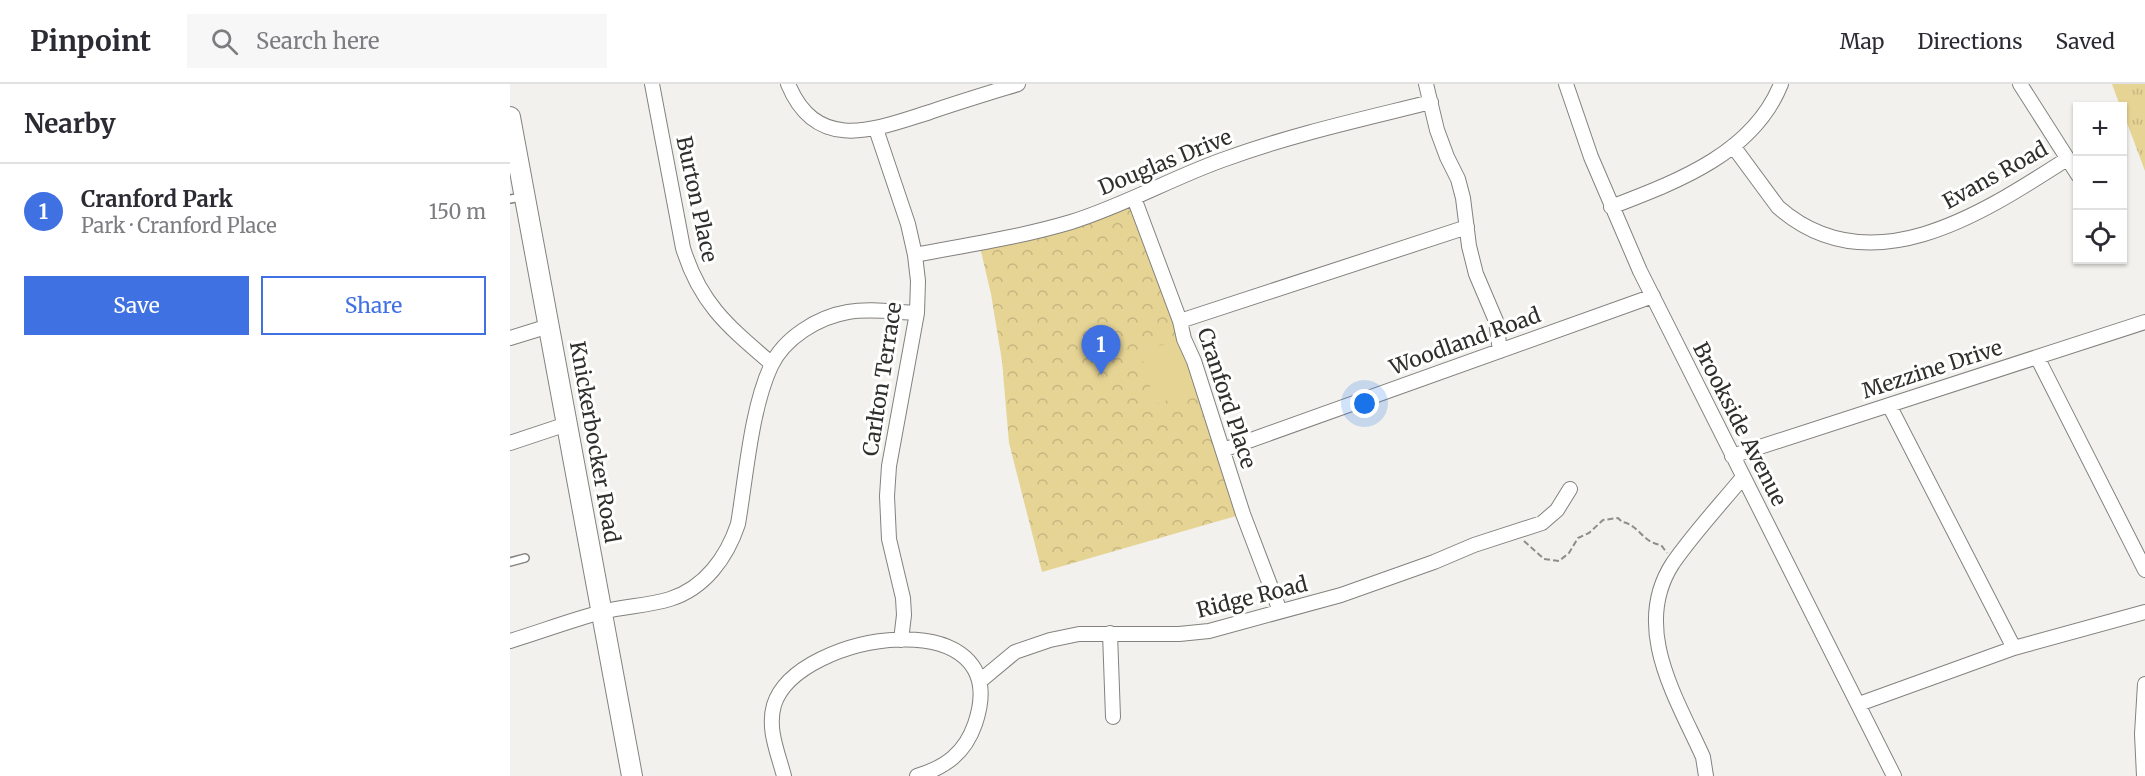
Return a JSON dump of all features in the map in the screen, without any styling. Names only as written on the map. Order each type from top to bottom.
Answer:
[{"type":"main road","name":"Knickerbocker Road","points":[[510,117],[517,198],[549,326],[632,776]]},
{"type":"street","name":"Burton Place","points":[[652,84],[683,248],[689,267],[709,305],[722,320],[772,364]]},
{"type":"street","points":[[788,84],[800,106],[810,116],[823,124],[850,132],[876,129],[1018,84]]},
{"type":"street","points":[[1426,84],[1437,130],[1458,179],[1469,246],[1476,274],[1496,321],[1500,351]]},
{"type":"street","name":"Brookside Avenue","points":[[1566,84],[1611,207],[1653,296],[1894,776]]},
{"type":"street","points":[[1611,207],[1676,182],[1702,168],[1733,146],[1770,107],[1781,84]]},
{"type":"street","points":[[2019,84],[2073,167]]},
{"type":"street","name":"Douglas Drive","points":[[915,255],[1071,222],[1134,198],[1204,167],[1269,144],[1431,102]]},
{"type":"street","name":"Carlton Terrace","points":[[876,129],[908,224],[918,281],[917,313],[889,465],[887,496],[889,538],[903,598],[904,615],[901,640]]},
{"type":"street","name":"Evans Road","points":[[1733,146],[1784,213],[1821,234],[1841,241],[1860,244],[1895,242],[1949,225],[2012,195],[2067,159]]},
{"type":"street","name":"Cranford Place","points":[[1134,198],[1194,361],[1243,514],[1280,611]]},
{"type":"street","points":[[1180,321],[1467,227]]},
{"type":"street","name":"Woodland Road","points":[[1223,450],[1653,296]]},
{"type":"street","points":[[510,641],[602,612],[670,599],[702,581],[724,556],[738,524],[756,417],[772,364],[786,346],[799,334],[830,317],[847,312],[867,310],[917,313]]},
{"type":"street","name":"Mezzine Drive","points":[[1732,456],[2145,322]]},
{"type":"street","points":[[510,338],[549,326]]},
{"type":"street","points":[[2037,357],[2145,570]]},
{"type":"street","points":[[1889,405],[2014,648]]},
{"type":"street","points":[[510,443],[567,424]]},
{"type":"street","points":[[1706,776],[1703,757],[1664,666],[1655,635],[1655,618],[1658,597],[1664,580],[1675,561],[1743,477]]},
{"type":"street","name":"Ridge Road","points":[[980,681],[1015,652],[1079,633],[1179,634],[1209,631],[1341,595],[1542,523],[1557,510],[1570,489]]},
{"type":"street","points":[[1859,704],[2014,648],[2145,612]]},
{"type":"street","points":[[1110,633],[1113,717]]},
{"type":"street","points":[[784,776],[772,734],[771,720],[773,707],[785,684],[810,665],[859,646],[901,640],[927,640],[940,642],[953,648],[973,667],[980,681],[978,713],[966,744],[958,755],[946,765],[917,776]]},
{"type":"street","points":[[2144,776],[2142,734],[2145,684]]},
{"type":"lane","points":[[510,562],[525,558]]},
{"type":"path","points":[[1518,530],[1521,539],[1540,553],[1544,559],[1559,561],[1569,553],[1578,538],[1589,533],[1603,520],[1618,518],[1635,528],[1643,538],[1658,545],[1661,544],[1675,561]]},
{"type":"green space","points":[[2112,84],[2145,84],[2145,171],[2127,123],[2127,102],[2119,102]]},
{"type":"green space","points":[[1134,198],[1243,514],[1042,572],[1009,443],[1002,361],[991,294],[979,243]]},
{"type":"green space","points":[[1184,339],[1203,389],[1155,404],[1140,351]]},
{"type":"place","name":"Cranford Park","points":[[1101,375]]}]
